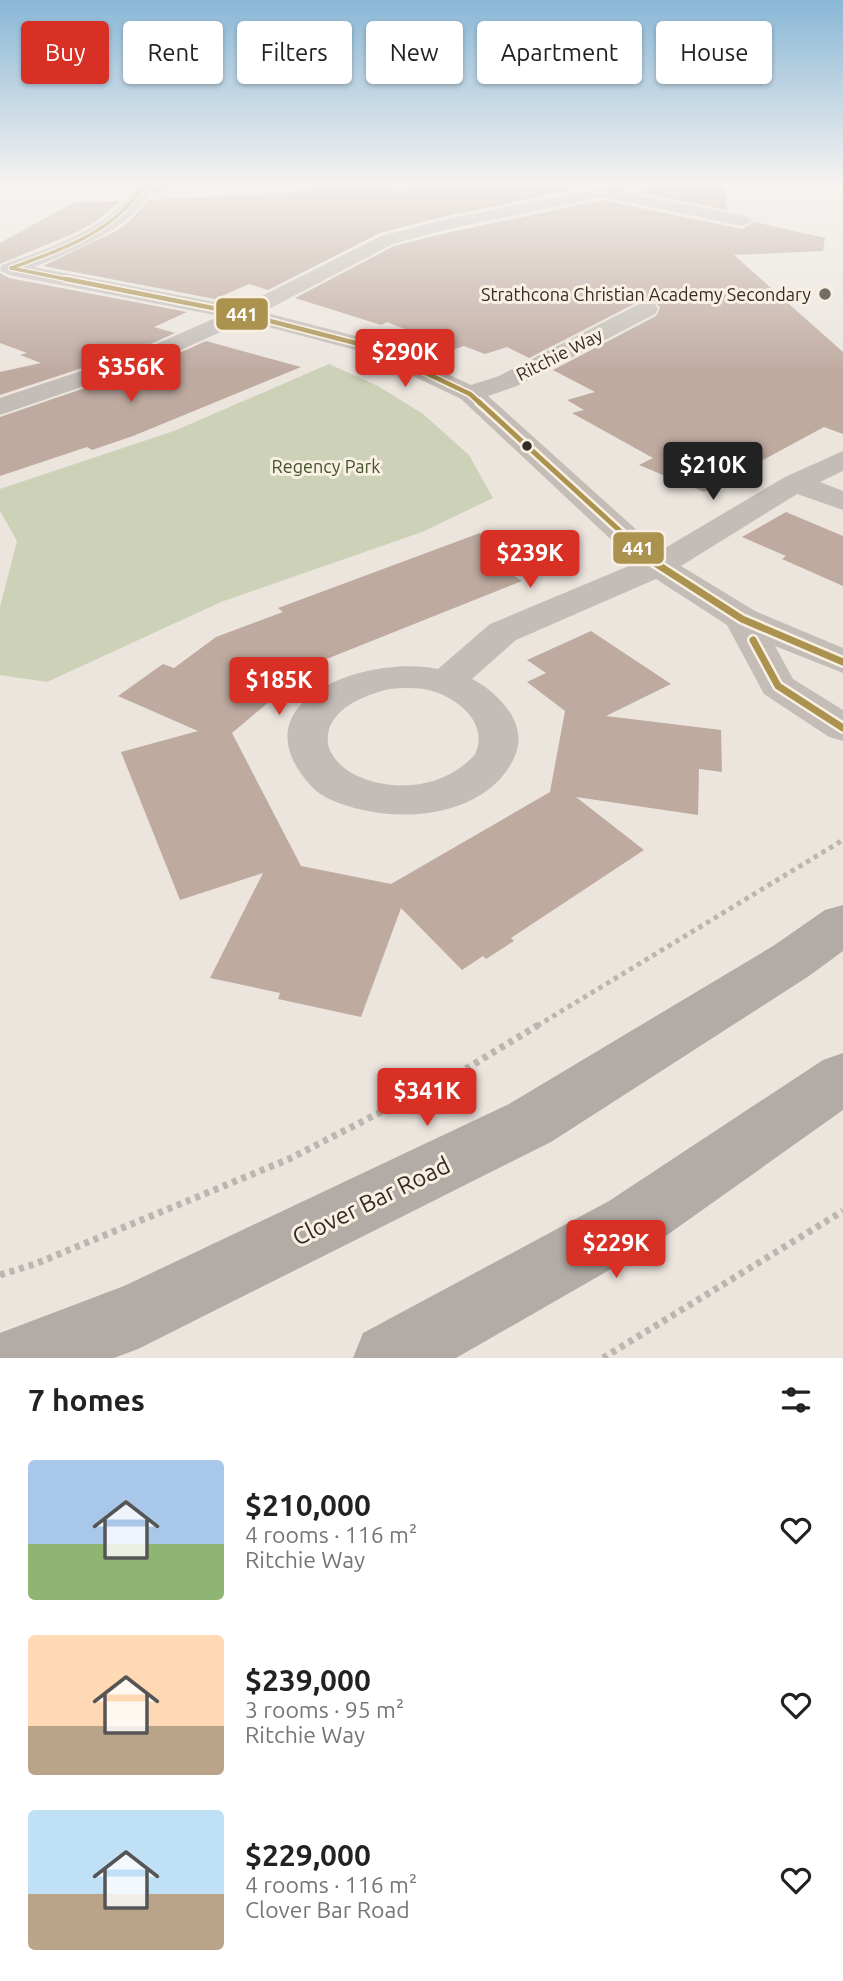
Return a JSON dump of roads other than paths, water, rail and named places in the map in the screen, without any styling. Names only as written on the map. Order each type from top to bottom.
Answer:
[{"type":"main road","name":"Clover Bar Road","points":[[24,1358],[138,1315],[530,1123],[791,961],[843,924]]},
{"type":"main road","points":[[388,1358],[631,1223],[817,1101],[843,1078]]},
{"type":"street","points":[[8,262],[55,252],[66,246]]},
{"type":"street","points":[[0,407],[146,357],[243,314],[375,246]]},
{"type":"street","points":[[8,262],[243,314],[371,347],[470,394],[658,566],[742,618],[843,662]]},
{"type":"street","name":"Ritchie Way","points":[[470,394],[508,381],[647,309]]},
{"type":"street","points":[[446,682],[503,632],[658,566],[795,483],[843,460]]},
{"type":"street","points":[[795,483],[843,501]]},
{"type":"street","points":[[742,618],[778,686],[843,727]]},
{"type":"place","name":"Strathcona Christian Academy Secondary","points":[[825,294]]},
{"type":"park label","name":"Regency Park","points":[[326,466]]}]
